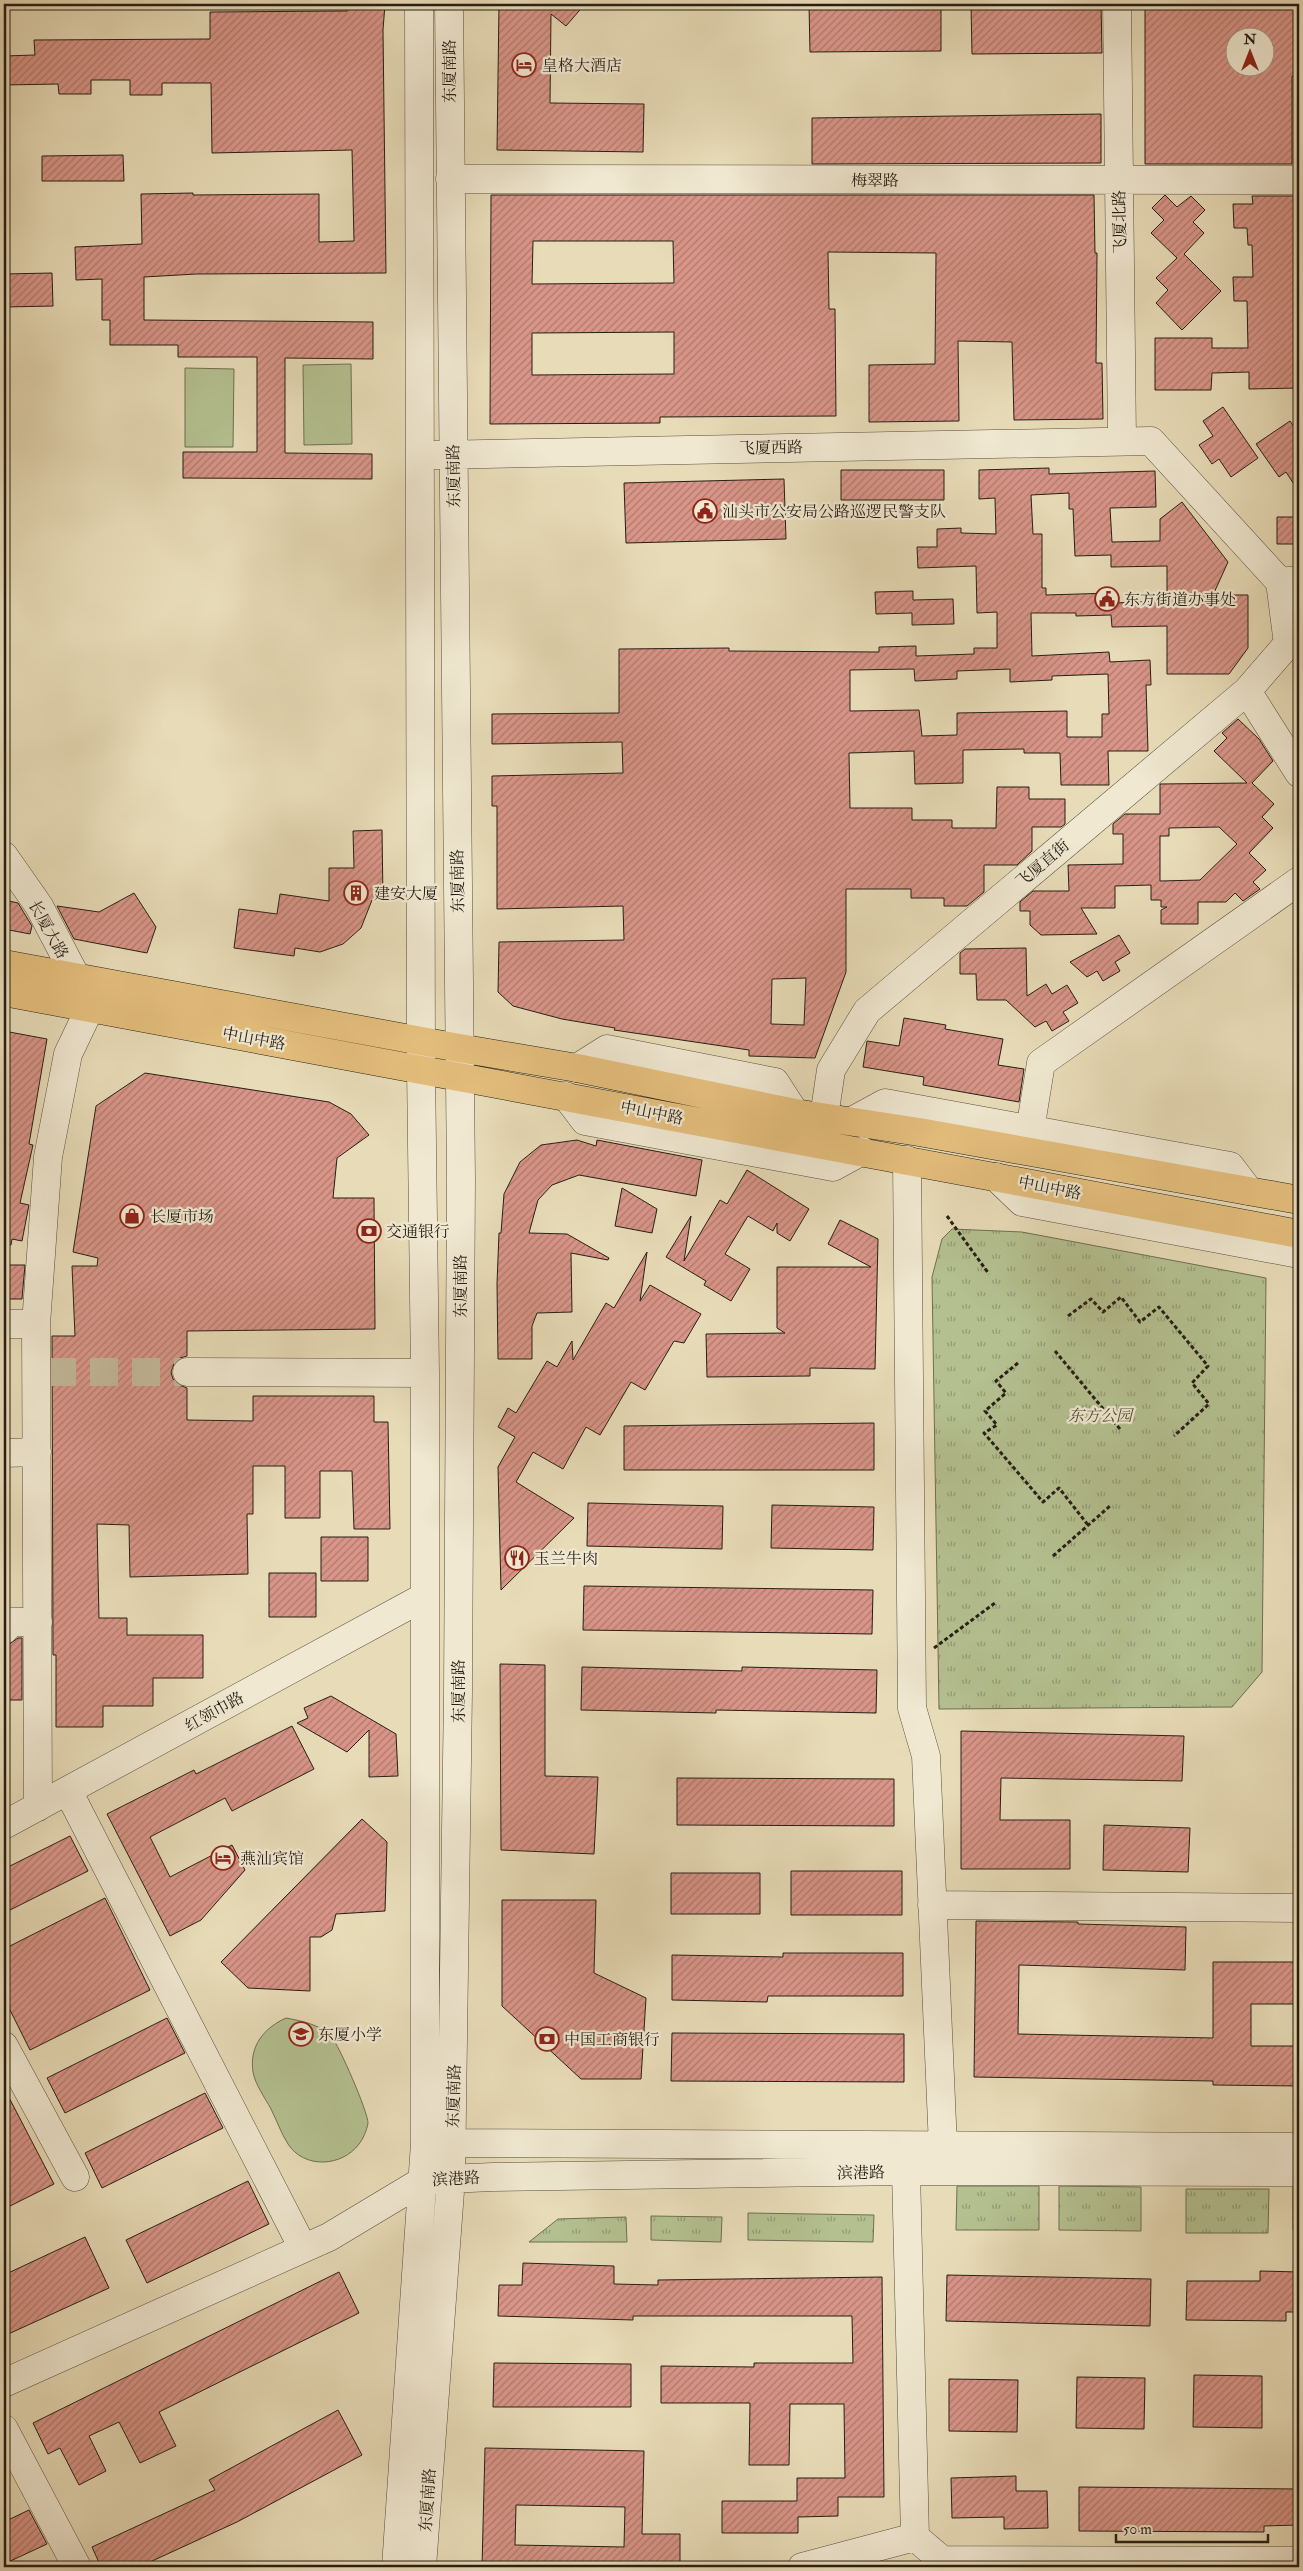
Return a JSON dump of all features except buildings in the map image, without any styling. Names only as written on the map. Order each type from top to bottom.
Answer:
[{"type":"main road","name":"中山中路","points":[[4,964],[576,1068],[795,1113],[852,1121],[1296,1198]]},
{"type":"main road","name":"中山中路","points":[[4,992],[421,1068],[1299,1234]]},
{"type":"street","name":"东厦南路","points":[[419,4],[421,1068],[425,1373],[424,1597],[438,2143],[450,2178],[422,2567]]},
{"type":"street","name":"东厦南路","points":[[396,2567],[424,2180],[438,2143],[458,1692],[459,1048],[449,4]]},
{"type":"street","name":"飞厦北路","points":[[1117,4],[1122,440]]},
{"type":"street","name":"梅翠路","points":[[450,179],[1299,180]]},
{"type":"street","name":"飞厦西路","points":[[421,455],[1122,440],[1150,441],[1289,581]]},
{"type":"street","points":[[1289,581],[1294,638]]},
{"type":"street","name":"飞厦直街","points":[[824,1117],[831,1070],[867,1010],[1247,691],[1294,638]]},
{"type":"street","points":[[1247,691],[1299,773]]},
{"type":"street","name":"长厦大路","points":[[4,856],[39,906],[76,978]]},
{"type":"street","points":[[1030,1130],[1041,1063],[1299,881]]},
{"type":"street","points":[[38,1807],[37,1452],[42,1372],[36,1324],[48,1157],[68,1054],[90,1008]]},
{"type":"street","points":[[852,1121],[885,1104],[1230,1166],[1249,1191]]},
{"type":"street","points":[[907,1160],[912,1708],[926,1756],[943,2146]]},
{"type":"street","points":[[996,1177],[1022,1202],[1299,1254]]},
{"type":"street","points":[[1271,1249],[1299,1240]]},
{"type":"street","points":[[4,1324],[36,1324]]},
{"type":"street","points":[[187,1372],[425,1373]]},
{"type":"street","points":[[4,1453],[37,1452]]},
{"type":"street","name":"红领巾路","points":[[4,1825],[424,1597]]},
{"type":"street","points":[[4,1630],[12,1622],[38,1622]]},
{"type":"street","points":[[68,1791],[303,2248]]},
{"type":"street","points":[[932,1904],[1299,1908]]},
{"type":"street","points":[[4,2046],[75,2177]]},
{"type":"street","points":[[377,2207],[438,2143]]},
{"type":"street","name":"滨港路","points":[[438,2143],[1299,2147]]},
{"type":"street","points":[[906,2172],[915,2537],[942,2560],[1299,2561]]},
{"type":"street","name":"滨港路","points":[[424,2180],[450,2178],[906,2172],[1299,2172]]},
{"type":"street","points":[[4,2383],[329,2237],[424,2180]]},
{"type":"street","points":[[4,2429],[77,2567]]},
{"type":"street","points":[[802,2567],[915,2537]]},
{"type":"path","points":[[947,1216],[989,1274]]},
{"type":"path","points":[[1068,1316],[1091,1299],[1103,1312],[1121,1297],[1140,1322],[1159,1306],[1208,1366],[1192,1383],[1209,1404],[1174,1436]]},
{"type":"path","points":[[1055,1351],[1120,1428]]},
{"type":"path","points":[[1018,1363],[996,1381],[1006,1393],[985,1411],[997,1425],[984,1433],[1043,1502],[1059,1488],[1088,1525]]},
{"type":"path","points":[[1053,1556],[1110,1506]]},
{"type":"path","points":[[912,1665],[996,1602]]},
{"type":"green space","points":[[351,364],[352,444],[304,445],[303,365]]},
{"type":"green space","points":[[185,368],[234,369],[233,447],[185,447]]},
{"type":"green space","name":"东方公园","points":[[952,1229],[1022,1232],[1266,1278],[1262,1672],[1232,1707],[939,1709],[932,1277],[942,1239]]},
{"type":"green space","points":[[286,2018],[315,2026],[331,2036],[346,2065],[367,2116],[368,2123],[365,2134],[359,2144],[352,2152],[333,2161],[313,2161],[303,2158],[295,2152],[288,2144],[260,2091],[253,2072],[253,2054],[260,2039],[271,2027]]},
{"type":"green space","points":[[957,2186],[1039,2186],[1039,2230],[956,2230]]},
{"type":"green space","points":[[1059,2186],[1141,2187],[1141,2231],[1059,2230]]},
{"type":"green space","points":[[1293,2186],[1299,2186],[1299,2230],[1293,2230]]},
{"type":"green space","points":[[1186,2189],[1269,2189],[1268,2233],[1186,2233]]},
{"type":"green space","points":[[748,2213],[874,2215],[873,2242],[748,2240]]},
{"type":"green space","points":[[651,2216],[722,2217],[721,2242],[651,2240]]},
{"type":"green space","points":[[626,2217],[627,2242],[529,2242],[558,2219]]},
{"type":"tunnel","points":[[48,1372],[187,1372]]},
{"type":"place","name":"皇格大酒店","points":[[524,65]]},
{"type":"place","name":"汕头市公安局公路巡逻民警支队","points":[[705,511]]},
{"type":"place","name":"东方街道办事处","points":[[1107,599]]},
{"type":"place","name":"建安大厦","points":[[356,893]]},
{"type":"place","name":"长厦市场","points":[[132,1216]]},
{"type":"place","name":"交通银行","points":[[369,1231]]},
{"type":"place","name":"玉兰牛肉","points":[[517,1558]]},
{"type":"place","name":"燕汕宾馆","points":[[223,1858]]},
{"type":"place","name":"东厦小学","points":[[301,2034]]},
{"type":"place","name":"中国工商银行","points":[[547,2039]]}]
